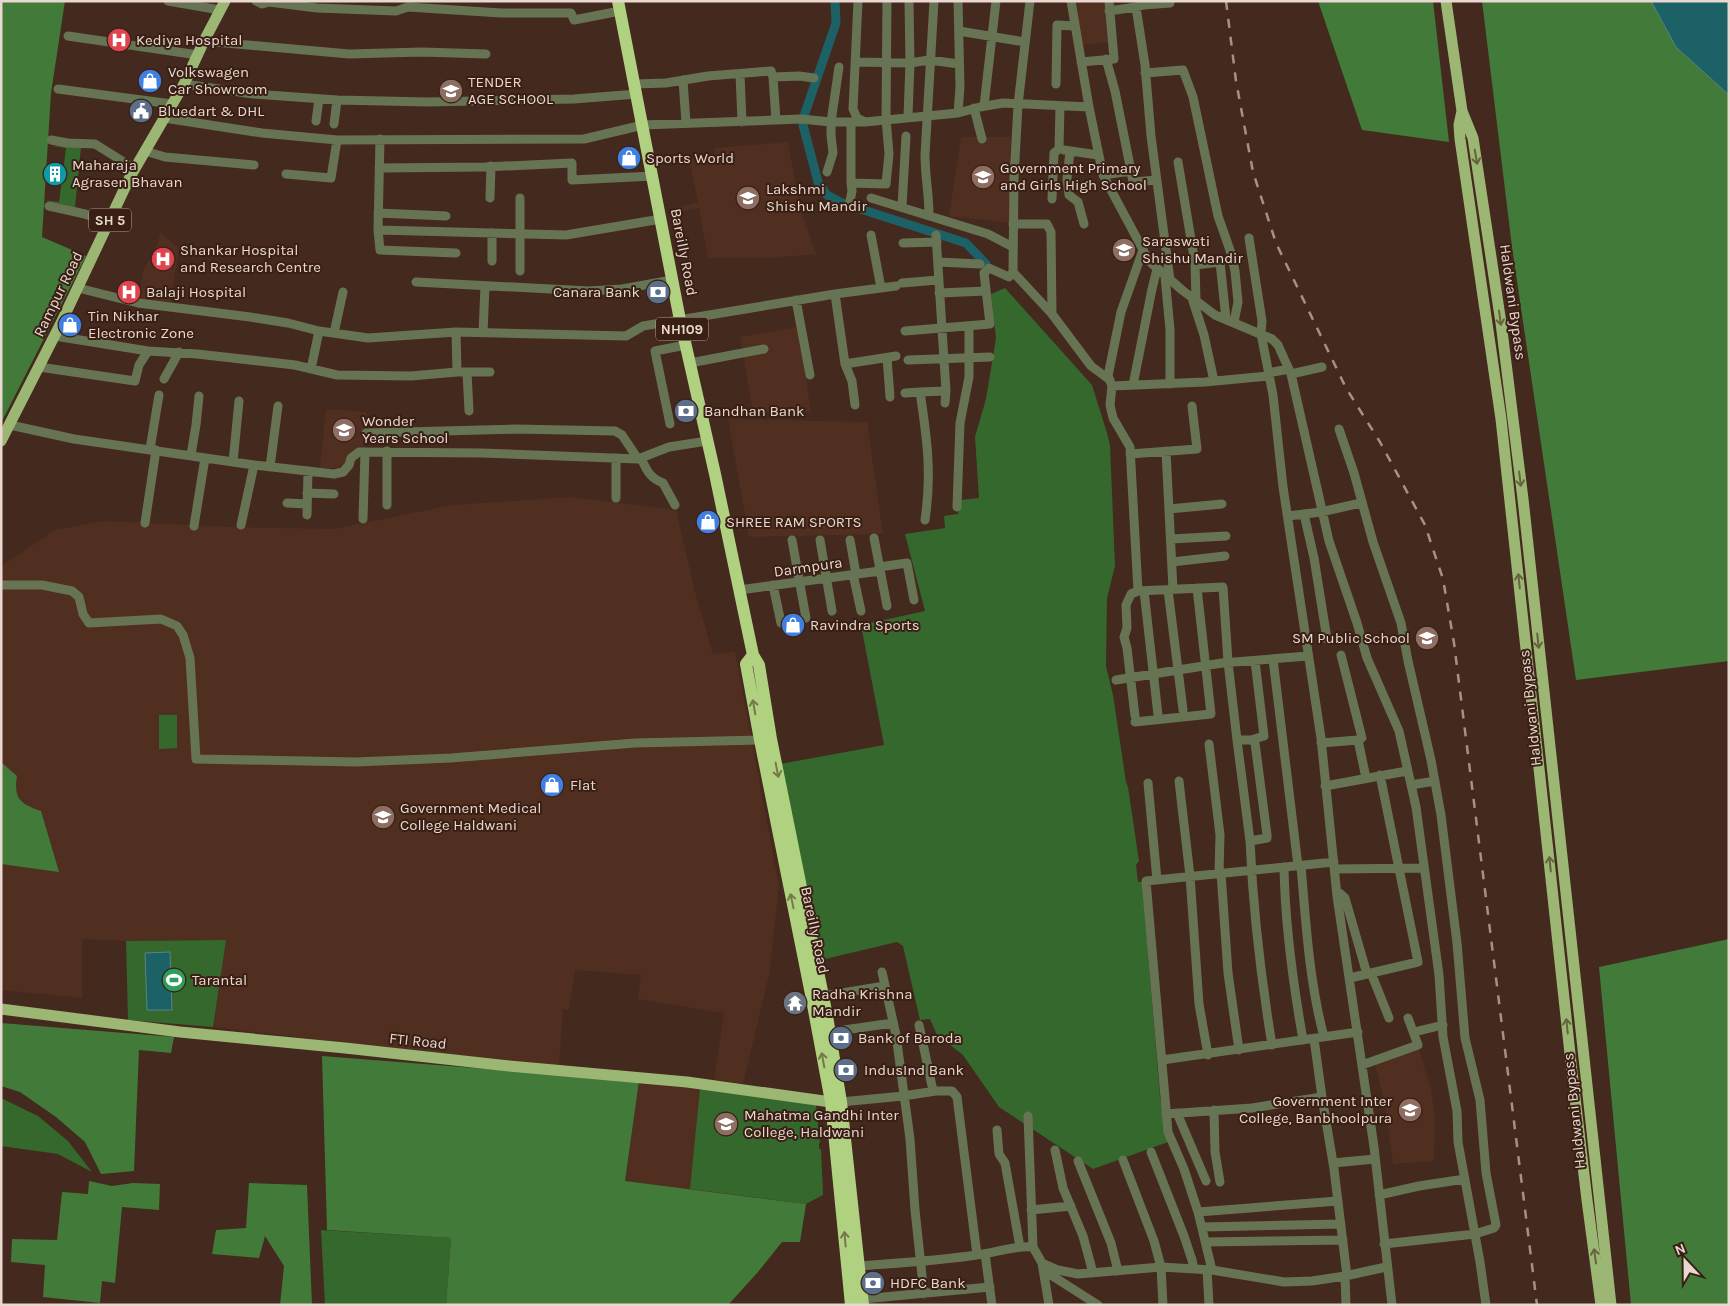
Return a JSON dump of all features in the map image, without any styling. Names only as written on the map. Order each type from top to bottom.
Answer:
[{"type":"highway","name":"Bareilly Road","points":[[619,6],[680,320],[753,655],[746,664],[765,739],[830,1032],[854,1266],[863,1302]]},
{"type":"highway","name":"Bareilly Road","points":[[765,739],[811,994],[836,1102]]},
{"type":"highway","name":"Bareilly Road","points":[[851,1305],[854,1266]]},
{"type":"main road","name":"Haldwani Bypass","points":[[1446,1],[1462,111],[1473,138],[1480,175],[1517,450],[1603,1301]]},
{"type":"main road","name":"Rampur Road","points":[[1,441],[55,336],[135,169],[184,84],[223,6]]},
{"type":"main road","name":"FTI Road","points":[[1,1009],[170,1031],[509,1066],[687,1082],[836,1102]]},
{"type":"street","points":[[168,1],[223,6]]},
{"type":"street","points":[[256,1],[262,4],[269,2],[316,8],[386,11],[396,11],[408,7],[493,13],[571,13],[574,20],[619,6]]},
{"type":"street","points":[[858,1],[853,109],[857,118],[864,122]]},
{"type":"street","points":[[851,183],[886,184],[889,154],[886,119],[886,1]]},
{"type":"street","points":[[908,116],[910,63],[909,1]]},
{"type":"street","points":[[929,215],[929,194],[924,161],[934,1]]},
{"type":"street","points":[[958,1],[958,113]]},
{"type":"street","points":[[982,139],[979,107],[992,37],[996,1]]},
{"type":"street","points":[[905,331],[990,324],[984,272],[989,268],[1009,277],[1012,272],[1018,105],[1030,1]]},
{"type":"street","points":[[1060,1],[1070,2],[1088,107],[1103,175],[1149,261],[1215,315],[1272,339],[1278,344],[1290,372],[1329,541],[1367,658],[1399,731],[1416,807],[1438,976],[1443,1037],[1457,1111],[1458,1142],[1486,1305]]},
{"type":"street","points":[[1081,62],[1114,59],[1109,1]]},
{"type":"street","points":[[1109,11],[1141,5],[1170,3]]},
{"type":"street","points":[[1141,5],[1151,136],[1168,278],[1170,384]]},
{"type":"street","points":[[1056,84],[1057,25],[1074,26]]},
{"type":"street","points":[[958,31],[1025,42]]},
{"type":"street","points":[[68,36],[198,55]]},
{"type":"street","points":[[204,41],[342,54],[422,52],[486,54]]},
{"type":"street","points":[[1106,59],[1115,91],[1133,182],[1157,180]]},
{"type":"street","points":[[855,62],[910,63],[929,60],[959,64]]},
{"type":"street","points":[[827,172],[834,153],[830,135],[839,67]]},
{"type":"street","points":[[1145,73],[1183,70],[1190,88],[1218,216],[1232,253],[1238,302],[1230,321]]},
{"type":"street","points":[[184,84],[253,94],[319,99],[508,102],[574,99],[708,76],[771,71],[776,120]]},
{"type":"street","points":[[740,74],[742,122]]},
{"type":"street","points":[[773,77],[799,76],[814,78]]},
{"type":"street","points":[[683,80],[686,123]]},
{"type":"street","points":[[58,89],[172,104]]},
{"type":"street","points":[[316,121],[319,99]]},
{"type":"street","points":[[334,124],[337,100]]},
{"type":"street","points":[[164,118],[262,133],[337,140],[584,138],[643,125],[804,119],[831,122],[864,122],[928,114],[958,113],[1003,103],[1088,107]]},
{"type":"street","points":[[1059,149],[1060,106]]},
{"type":"street","points":[[850,201],[852,191],[851,122]]},
{"type":"street","points":[[902,207],[906,136]]},
{"type":"street","points":[[380,139],[378,213],[380,250],[456,253]]},
{"type":"street","points":[[51,140],[95,144],[135,169]]},
{"type":"street","points":[[286,174],[331,178],[337,140]]},
{"type":"street","points":[[1052,199],[1054,153],[1059,149],[1098,155]]},
{"type":"street","points":[[145,151],[165,157],[254,166]]},
{"type":"street","points":[[1070,151],[1067,179],[1068,195],[1078,202],[1084,224]]},
{"type":"street","points":[[1178,162],[1195,265],[1194,299],[1214,381]]},
{"type":"street","points":[[379,168],[572,163],[572,180],[653,176]]},
{"type":"street","points":[[887,165],[904,167]]},
{"type":"street","points":[[490,198],[491,166]]},
{"type":"street","points":[[1103,175],[1131,171]]},
{"type":"street","points":[[520,198],[520,271]]},
{"type":"street","points":[[871,198],[988,234],[1013,247]]},
{"type":"street","points":[[49,206],[85,214],[109,223]]},
{"type":"street","points":[[378,213],[446,216]]},
{"type":"street","points":[[378,230],[566,235],[661,219]]},
{"type":"street","points":[[1013,224],[1047,224],[1051,232],[1052,314]]},
{"type":"street","points":[[492,233],[492,261]]},
{"type":"street","points":[[871,235],[881,288]]},
{"type":"street","points":[[1249,238],[1262,321],[1261,334],[1272,395],[1321,743],[1337,891],[1375,1159],[1392,1305]]},
{"type":"street","points":[[903,243],[936,239],[946,391],[945,403]]},
{"type":"street","points":[[1143,250],[1121,312],[1108,376],[1111,383],[1110,405],[1113,418],[1130,447],[1141,591],[1158,715]]},
{"type":"street","points":[[938,262],[980,264]]},
{"type":"street","points":[[1195,265],[1220,262],[1230,321]]},
{"type":"street","points":[[1133,385],[1158,269]]},
{"type":"street","points":[[1012,272],[1052,314],[1091,366],[1111,383],[1133,385],[1214,381],[1322,367]]},
{"type":"street","points":[[416,282],[589,291],[622,289],[672,280]]},
{"type":"street","points":[[78,288],[138,303],[288,323],[319,331],[378,338],[456,332],[626,336],[640,327],[796,300],[938,280]]},
{"type":"street","points":[[483,333],[484,286]]},
{"type":"street","points":[[939,293],[986,291]]},
{"type":"street","points":[[334,333],[343,292]]},
{"type":"street","points":[[835,294],[845,364],[852,381],[855,405]]},
{"type":"street","points":[[796,300],[810,376]]},
{"type":"street","points":[[957,508],[960,422],[969,377],[969,326]]},
{"type":"street","points":[[311,369],[319,331]]},
{"type":"street","points":[[456,332],[457,372]]},
{"type":"street","points":[[55,336],[148,351],[180,352],[295,365],[337,375],[411,376],[457,372],[490,372]]},
{"type":"street","points":[[670,424],[655,351],[686,346]]},
{"type":"street","points":[[690,363],[764,349]]},
{"type":"street","points":[[39,366],[135,381],[139,365],[148,351]]},
{"type":"street","points":[[164,378],[180,352]]},
{"type":"street","points":[[845,364],[891,357],[890,397]]},
{"type":"street","points":[[908,360],[990,358]]},
{"type":"street","points":[[467,372],[469,411]]},
{"type":"street","points":[[905,393],[946,391]]},
{"type":"street","points":[[920,392],[928,456],[929,494],[925,520]]},
{"type":"street","points":[[144,523],[159,395]]},
{"type":"street","points":[[191,455],[199,396]]},
{"type":"street","points":[[233,462],[240,401]]},
{"type":"street","points":[[270,467],[278,406]]},
{"type":"street","points":[[1130,454],[1197,449],[1192,406]]},
{"type":"street","points":[[10,425],[74,438],[205,458],[334,474],[344,472],[351,458],[359,452],[387,451],[640,458],[669,447],[707,441]]},
{"type":"street","points":[[366,434],[516,430],[614,431],[622,436],[640,458],[653,479],[664,483],[675,505]]},
{"type":"street","points":[[1339,430],[1401,623],[1435,781],[1457,943],[1465,1038],[1480,1100],[1486,1173],[1496,1225],[1494,1228],[1475,1234],[1384,1244]]},
{"type":"street","points":[[387,451],[387,505]]},
{"type":"street","points":[[363,519],[365,452]]},
{"type":"street","points":[[1166,452],[1172,562],[1171,589],[1182,710]]},
{"type":"street","points":[[194,526],[205,458]]},
{"type":"street","points":[[616,458],[616,498]]},
{"type":"street","points":[[241,525],[254,465]]},
{"type":"street","points":[[307,515],[308,471]]},
{"type":"street","points":[[308,493],[334,494]]},
{"type":"street","points":[[287,503],[307,504]]},
{"type":"street","points":[[1288,516],[1321,512],[1361,503]]},
{"type":"street","points":[[1169,509],[1222,504]]},
{"type":"street","points":[[1304,514],[1314,558],[1327,639]]},
{"type":"street","points":[[1170,539],[1226,536]]},
{"type":"street","points":[[874,538],[886,606]]},
{"type":"street","points":[[792,540],[806,618]]},
{"type":"street","points":[[820,540],[832,611]]},
{"type":"street","points":[[850,540],[861,611]]},
{"type":"street","points":[[1172,562],[1225,556]]},
{"type":"street","name":"Darmpura","points":[[739,590],[854,574],[907,563],[914,600]]},
{"type":"street","points":[[1,585],[42,585],[72,591],[79,597],[83,614],[90,623],[161,619],[176,626],[184,635],[190,658],[196,759],[356,762],[451,758],[635,743],[765,739]]},
{"type":"street","points":[[773,585],[781,623]]},
{"type":"street","points":[[1197,588],[1211,714],[1135,719],[1127,648],[1124,637],[1127,628],[1126,604],[1131,594],[1141,591],[1171,589],[1197,588],[1223,587],[1228,662],[1250,841],[1251,870],[1266,1006],[1272,1045]]},
{"type":"street","points":[[1321,743],[1358,740],[1362,737],[1341,654]]},
{"type":"street","points":[[1116,680],[1228,662],[1308,656]]},
{"type":"street","points":[[1273,659],[1300,866],[1308,953],[1317,1011],[1324,1037]]},
{"type":"street","points":[[1237,740],[1251,740],[1264,736],[1255,661]]},
{"type":"street","points":[[1250,841],[1267,838],[1255,743],[1251,740]]},
{"type":"street","points":[[1358,740],[1366,778]]},
{"type":"street","points":[[1209,744],[1220,835],[1220,873],[1228,973],[1238,1050]]},
{"type":"street","points":[[1325,786],[1407,771]]},
{"type":"street","points":[[1350,978],[1417,964],[1418,962],[1380,775]]},
{"type":"street","points":[[1180,781],[1190,876],[1199,1004],[1208,1054]]},
{"type":"street","points":[[1411,785],[1435,781]]},
{"type":"street","points":[[1148,783],[1157,880]]},
{"type":"street","points":[[1208,1305],[1209,1270],[1206,1242],[1184,1169],[1168,1132],[1146,881],[1300,866],[1424,868]]},
{"type":"street","points":[[1284,867],[1284,899],[1292,978],[1303,1040]]},
{"type":"street","points":[[1337,891],[1345,898],[1369,974],[1389,1018]]},
{"type":"street","points":[[882,972],[893,1023],[910,1139],[924,1294]]},
{"type":"street","points":[[823,996],[885,986]]},
{"type":"street","points":[[1362,1065],[1417,1046],[1418,1044],[1408,1018]]},
{"type":"street","points":[[830,1032],[893,1023]]},
{"type":"street","points":[[919,1025],[933,1091]]},
{"type":"street","points":[[1414,1032],[1443,1025]]},
{"type":"street","points":[[1162,1060],[1358,1032]]},
{"type":"street","points":[[1314,1039],[1343,1240],[1346,1305]]},
{"type":"street","points":[[836,1102],[948,1090],[952,1091],[957,1097],[981,1255],[990,1287],[992,1305]]},
{"type":"street","points":[[1166,1114],[1252,1108],[1322,1097]]},
{"type":"street","points":[[1214,1110],[1215,1152],[1220,1182]]},
{"type":"street","points":[[1177,1113],[1206,1181]]},
{"type":"street","points":[[1028,1116],[1033,1247],[1043,1267],[1049,1305]]},
{"type":"street","points":[[997,1130],[999,1154],[1005,1163],[1020,1247]]},
{"type":"street","points":[[1055,1150],[1063,1188],[1083,1236],[1092,1273]]},
{"type":"street","points":[[1151,1152],[1184,1236],[1194,1269]]},
{"type":"street","points":[[1333,1163],[1375,1159]]},
{"type":"street","points":[[1123,1160],[1154,1241],[1161,1267],[1163,1305]]},
{"type":"street","points":[[1078,1162],[1111,1243],[1118,1270]]},
{"type":"street","points":[[1379,1194],[1464,1178]]},
{"type":"street","points":[[1198,1212],[1338,1201]]},
{"type":"street","points":[[1031,1210],[1071,1206]]},
{"type":"street","points":[[1202,1227],[1341,1224]]},
{"type":"street","points":[[1206,1242],[1343,1240]]},
{"type":"street","points":[[854,1266],[920,1262],[981,1255],[1020,1247],[1033,1247]]},
{"type":"street","points":[[1043,1267],[1078,1274],[1161,1267],[1194,1269],[1284,1282],[1312,1281],[1346,1276],[1386,1266]]},
{"type":"street","points":[[1043,1267],[1098,1305]]},
{"type":"street","points":[[863,1302],[990,1287]]},
{"type":"shaded area","points":[[1075,1],[1105,1],[1111,42],[1082,45]]},
{"type":"shaded area","name":"Government Primary and Girls High School","points":[[961,137],[1011,137],[1009,223],[949,216]]},
{"type":"shaded area","name":"Lakshmi Shishu Mandir","points":[[788,142],[800,209],[816,254],[771,258],[708,258],[699,208],[673,213],[672,209],[698,202],[689,159],[715,156],[715,148]]},
{"type":"shaded area","name":"Shankar Hospital and Research Centre","points":[[160,233],[179,248],[170,305],[138,300],[143,271],[157,245]]},
{"type":"shaded area","name":"Saraswati Shishu Mandir","points":[[1134,241],[1135,258],[1114,260],[1113,242]]},
{"type":"shaded area","points":[[798,327],[811,412],[753,412],[740,337]]},
{"type":"shaded area","name":"Wonder Years School","points":[[326,409],[367,412],[363,448],[339,468],[320,468]]},
{"type":"shaded area","points":[[728,419],[867,422],[883,534],[749,537]]},
{"type":"shaded area","name":"Government Medical College Haldwani","points":[[570,497],[676,510],[696,596],[713,654],[735,652],[779,886],[769,975],[743,1084],[714,1079],[724,1013],[638,999],[641,975],[575,970],[569,1010],[563,1009],[559,1066],[213,1027],[225,940],[126,941],[82,939],[82,998],[1,990],[1,566],[55,530],[102,521],[334,529],[452,505]]},
{"type":"shaded area","name":"Government Inter College, Banbhoolpura","points":[[1419,1049],[1431,1090],[1435,1114],[1434,1161],[1393,1164],[1385,1105],[1375,1064]]},
{"type":"shaded area","name":"Mahatma Gandhi Inter College, Haldwani","points":[[639,1081],[693,1086],[820,1143],[823,1195],[806,1204],[625,1181]]},
{"type":"green space","points":[[1,1],[65,1],[51,93],[42,237],[86,256],[1,423]]},
{"type":"green space","points":[[1318,1],[1433,1],[1449,142],[1362,130]]},
{"type":"green space","points":[[1482,1],[1651,1],[1676,47],[1729,95],[1729,661],[1576,680],[1512,247]]},
{"type":"green space","points":[[51,146],[81,147],[75,207],[44,200],[59,202],[66,148]]},
{"type":"green space","points":[[1005,288],[1092,385],[1110,445],[1115,566],[1107,598],[1106,666],[1113,695],[1139,861],[1136,865],[1138,882],[1142,882],[1160,1097],[1168,1142],[1093,1169],[999,1107],[963,1055],[937,1035],[930,1019],[920,1020],[903,946],[897,942],[821,960],[780,764],[884,745],[861,625],[925,611],[905,534],[945,528],[944,516],[958,514],[960,500],[979,498],[975,437],[986,399],[996,338],[991,294]]},
{"type":"green space","points":[[159,715],[177,715],[177,748],[159,749]]},
{"type":"green space","points":[[1,762],[17,776],[16,791],[20,800],[41,811],[59,872],[1,864]]},
{"type":"green space","points":[[1729,939],[1729,1305],[1631,1305],[1599,967]]},
{"type":"green space","name":"Tarantal","points":[[226,940],[213,1027],[128,1020],[126,941]]},
{"type":"green space","points":[[1,1023],[174,1037],[171,1053],[139,1050],[134,1171],[101,1174],[85,1142],[56,1117],[20,1092],[1,1086]]},
{"type":"green space","points":[[322,1056],[639,1081],[625,1181],[806,1204],[800,1242],[782,1242],[728,1305],[446,1305],[451,1238],[327,1230]]},
{"type":"green space","name":"Mahatma Gandhi Inter College, Haldwani","points":[[700,1089],[816,1105],[819,1149],[821,1149],[823,1195],[806,1204],[690,1189]]},
{"type":"green space","points":[[1,1098],[38,1116],[68,1141],[92,1172],[58,1154],[1,1146]]},
{"type":"green space","points":[[89,1181],[112,1186],[133,1183],[160,1184],[159,1210],[122,1207],[115,1283],[102,1281],[100,1303],[43,1297],[45,1265],[11,1262],[12,1239],[57,1240],[62,1192],[88,1194]]},
{"type":"green space","points":[[249,1183],[307,1185],[312,1305],[280,1305],[284,1266],[265,1236],[259,1258],[212,1254],[216,1230],[246,1228]]},
{"type":"green space","points":[[321,1230],[451,1238],[446,1305],[325,1305]]},
{"type":"water","points":[[1651,1],[1729,1],[1729,95],[1676,47]]},
{"type":"water","points":[[170,952],[172,1010],[147,1010],[145,953]]},
{"type":"waterway","points":[[835,1],[836,23],[805,113],[803,125],[818,182],[827,195],[842,203],[966,243],[986,264]]},
{"type":"railway","points":[[1226,1],[1236,81],[1253,172],[1276,243],[1346,388],[1380,442],[1425,525],[1443,579],[1454,643],[1537,1305]]},
{"type":"place","name":"Kediya Hospital","points":[[119,40]]},
{"type":"place","name":"Volkswagen Car Showroom","points":[[150,81]]},
{"type":"place","name":"TENDER AGE SCHOOL","points":[[451,91]]},
{"type":"place","name":"Bluedart & DHL","points":[[141,111]]},
{"type":"place","name":"Sports World","points":[[629,158]]},
{"type":"place","name":"Maharaja Agrasen Bhavan","points":[[55,174]]},
{"type":"place","name":"Government Primary and Girls High School","points":[[983,177]]},
{"type":"place","name":"Lakshmi Shishu Mandir","points":[[748,198]]},
{"type":"place","name":"Saraswati Shishu Mandir","points":[[1124,250]]},
{"type":"place","name":"Shankar Hospital and Research Centre","points":[[163,259]]},
{"type":"place","name":"Balaji Hospital","points":[[129,292]]},
{"type":"place","name":"Canara Bank","points":[[658,292]]},
{"type":"place","name":"Tin Nikhar Electronic Zone","points":[[70,325]]},
{"type":"place","name":"Bandhan Bank","points":[[686,411]]},
{"type":"place","name":"Wonder Years School","points":[[344,430]]},
{"type":"place","name":"SHREE RAM SPORTS","points":[[708,522]]},
{"type":"place","name":"Ravindra Sports","points":[[793,625]]},
{"type":"place","name":"SM Public School","points":[[1427,638]]},
{"type":"place","name":"Flat","points":[[552,785]]},
{"type":"place","name":"Government Medical College Haldwani","points":[[383,817]]},
{"type":"place","name":"Tarantal","points":[[174,980]]},
{"type":"place","name":"Radha Krishna Mandir","points":[[795,1003]]},
{"type":"place","name":"Bank of Baroda","points":[[841,1038]]},
{"type":"place","name":"IndusInd Bank","points":[[846,1070]]},
{"type":"place","name":"Government Inter College, Banbhoolpura","points":[[1410,1110]]},
{"type":"place","name":"Mahatma Gandhi Inter College, Haldwani","points":[[726,1124]]},
{"type":"place","name":"HDFC Bank","points":[[873,1283]]}]
